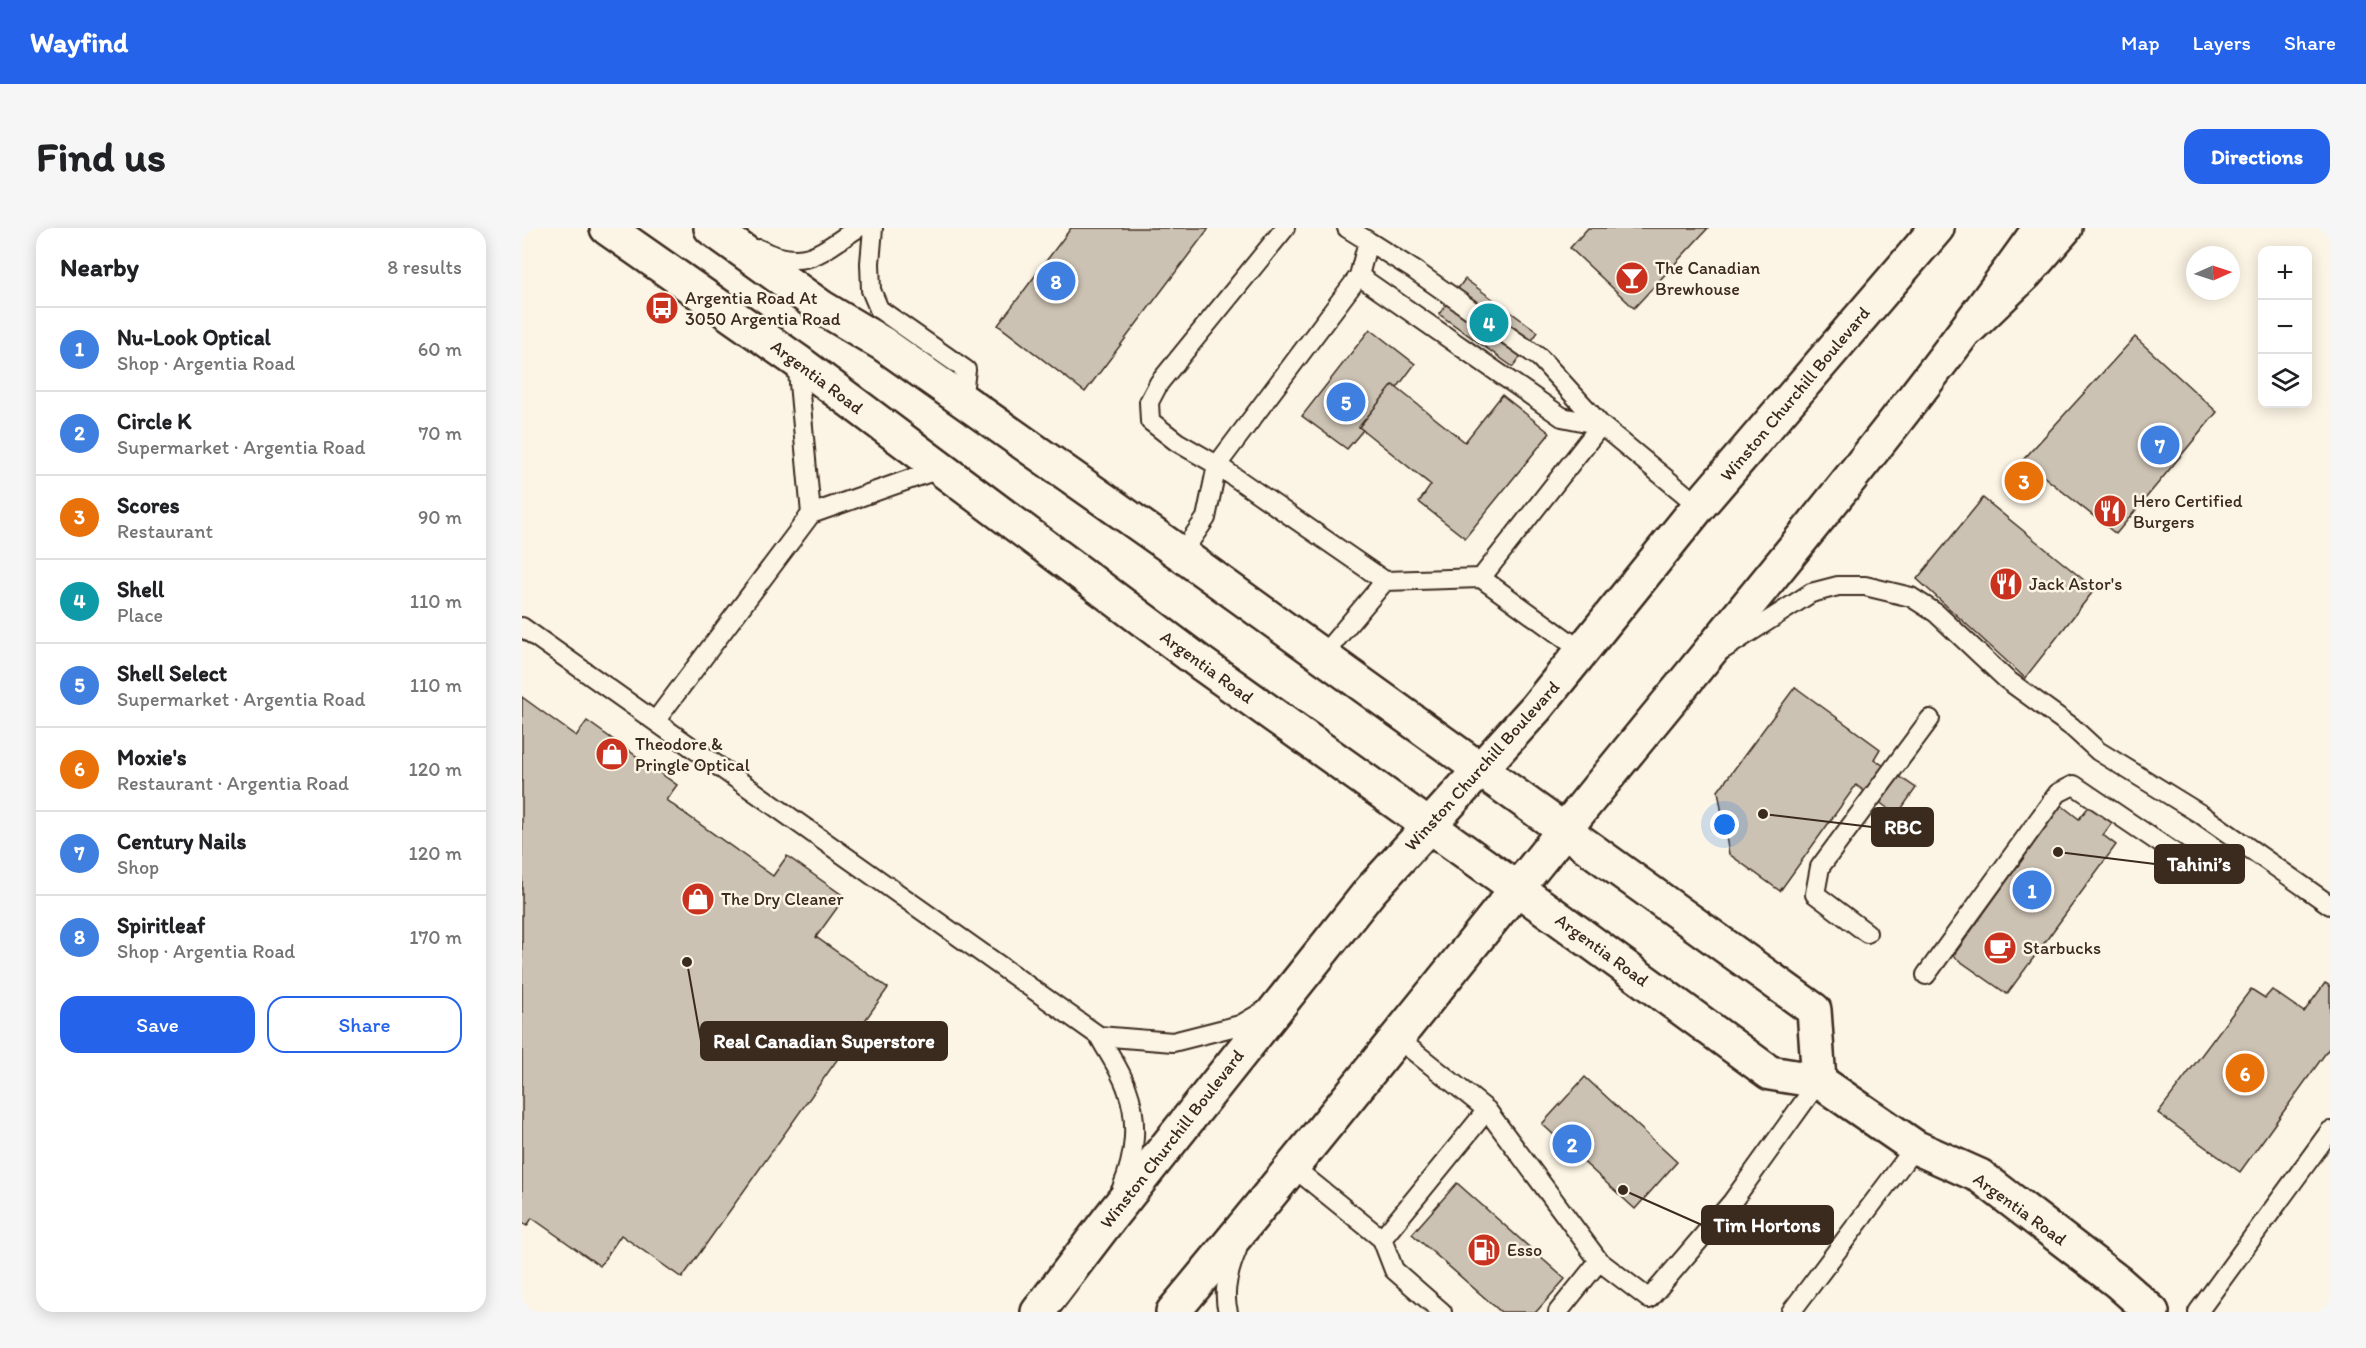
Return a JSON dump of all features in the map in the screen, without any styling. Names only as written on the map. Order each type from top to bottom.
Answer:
[{"type":"main road","name":"Argentia Road","points":[[607,228],[797,361],[1202,664],[1770,1073],[1819,1081],[1915,1147],[1980,1176],[2118,1282],[2152,1312]]},
{"type":"main road","points":[[711,228],[821,306],[883,344],[1181,554],[1814,1010],[1819,1081]]},
{"type":"main road","name":"Winston Churchill Boulevard","points":[[1038,1312],[1281,1000],[1370,891],[1536,708],[1699,506],[1937,228]]},
{"type":"main road","points":[[1173,1312],[1251,1219],[1701,663],[1970,327],[2040,228]]},
{"type":"main road","points":[[1970,327],[2026,273],[2066,228]]},
{"type":"lane","points":[[718,228],[773,256],[798,261],[821,252],[858,228]]},
{"type":"lane","points":[[873,228],[870,262],[871,290],[879,309],[966,370],[962,400]]},
{"type":"lane","points":[[1285,228],[1160,383],[1149,402],[1150,421],[1177,442],[1217,465],[1385,581],[1481,578],[1582,651]]},
{"type":"lane","points":[[1347,228],[1540,358],[1601,425],[1699,506]]},
{"type":"lane","points":[[1181,554],[1206,518],[1217,465],[1359,276],[1368,240]]},
{"type":"lane","points":[[1359,276],[1562,417],[1601,425]]},
{"type":"lane","points":[[797,361],[811,514]]},
{"type":"lane","points":[[1481,578],[1601,425]]},
{"type":"lane","points":[[656,720],[811,514],[939,469]]},
{"type":"lane","points":[[1322,656],[1385,581]]},
{"type":"lane","points":[[1701,663],[1811,593],[1838,586],[1865,586],[1911,597],[1936,613],[2006,679],[2072,727],[2098,751],[2202,815],[2330,905]]},
{"type":"lane","points":[[522,627],[1099,1036],[1127,1088],[1134,1118],[1134,1150],[1112,1215]]},
{"type":"lane","points":[[1867,933],[1815,894],[1820,867],[1930,719]]},
{"type":"lane","points":[[1926,975],[2058,793],[2073,785],[2176,854]]},
{"type":"lane","points":[[1099,1036],[1173,1042],[1240,1025],[1281,1000]]},
{"type":"lane","points":[[1397,1038],[1487,1110],[1599,1261],[1649,1299],[1732,1202],[1819,1081]]},
{"type":"lane","points":[[1382,1239],[1487,1110]]},
{"type":"lane","points":[[2198,1312],[2330,1131]]},
{"type":"lane","points":[[1791,1312],[1915,1147]]},
{"type":"lane","points":[[1293,1167],[1382,1239],[1394,1270],[1442,1312]]},
{"type":"lane","points":[[1228,1312],[1225,1305],[1228,1270],[1251,1219]]},
{"type":"lane","points":[[1558,1312],[1599,1261]]},
{"type":"building","points":[[1071,228],[1209,228],[1085,392],[998,325]]},
{"type":"building","name":"The Canadian Brewhouse","points":[[1588,228],[1708,228],[1634,308],[1570,248]]},
{"type":"building","points":[[1465,279],[1538,332],[1513,367],[1439,314]]},
{"type":"building","points":[[1370,329],[1415,364],[1397,388],[1393,385],[1359,427],[1363,430],[1347,449],[1302,416]]},
{"type":"building","points":[[2135,337],[2217,412],[2116,534],[2023,460]]},
{"type":"building","points":[[1393,385],[1465,442],[1502,395],[1550,433],[1465,538],[1419,502],[1431,485],[1359,427]]},
{"type":"building","name":"Jack Astor's","points":[[1983,498],[2095,589],[2025,678],[1917,579]]},
{"type":"building","points":[[1795,687],[1880,749],[1874,759],[1916,788],[1897,815],[1856,785],[1780,891],[1729,854],[1718,791]]},
{"type":"building","points":[[522,697],[576,736],[587,721],[677,785],[666,800],[773,876],[787,856],[845,897],[816,937],[888,988],[682,1278],[621,1235],[600,1266],[532,1218],[527,1226],[522,1223]]},
{"type":"building","points":[[2091,804],[2114,820],[2103,835],[2116,845],[2007,994],[1953,956],[2061,805],[2079,819]]},
{"type":"building","points":[[2325,983],[2330,986],[2330,1047],[2240,1172],[2158,1113],[2251,989],[2265,998],[2272,990],[2304,1012]]},
{"type":"building","points":[[1585,1077],[1677,1162],[1635,1209],[1542,1124]]},
{"type":"building","points":[[1457,1183],[1565,1279],[1536,1312],[1501,1312],[1412,1234]]},
{"type":"place","name":"The Canadian Brewhouse","points":[[1632,278]]},
{"type":"place","name":"Spiritleaf","points":[[1056,281]]},
{"type":"place","name":"Argentia Road At 3050 Argentia Road","points":[[662,308]]},
{"type":"place","name":"Shell","points":[[1489,323]]},
{"type":"place","name":"Shell Select","points":[[1346,402]]},
{"type":"place","name":"Century Nails","points":[[2160,445]]},
{"type":"place","name":"Scores","points":[[2024,481]]},
{"type":"place","name":"Hero Certified Burgers","points":[[2110,511]]},
{"type":"place","name":"Jack Astor's","points":[[2006,584]]},
{"type":"place","name":"Theodore & Pringle Optical","points":[[612,754]]},
{"type":"place","name":"RBC","points":[[1763,814]]},
{"type":"place","name":"Tahini’s","points":[[2058,852]]},
{"type":"place","name":"Nu-Look Optical","points":[[2032,890]]},
{"type":"place","name":"The Dry Cleaner","points":[[698,899]]},
{"type":"place","name":"Starbucks","points":[[2000,948]]},
{"type":"place","name":"Real Canadian Superstore","points":[[687,962]]},
{"type":"place","name":"Moxie's","points":[[2245,1073]]},
{"type":"place","name":"Circle K","points":[[1572,1144]]},
{"type":"place","name":"Tim Hortons","points":[[1623,1190]]},
{"type":"place","name":"Esso","points":[[1484,1250]]}]
